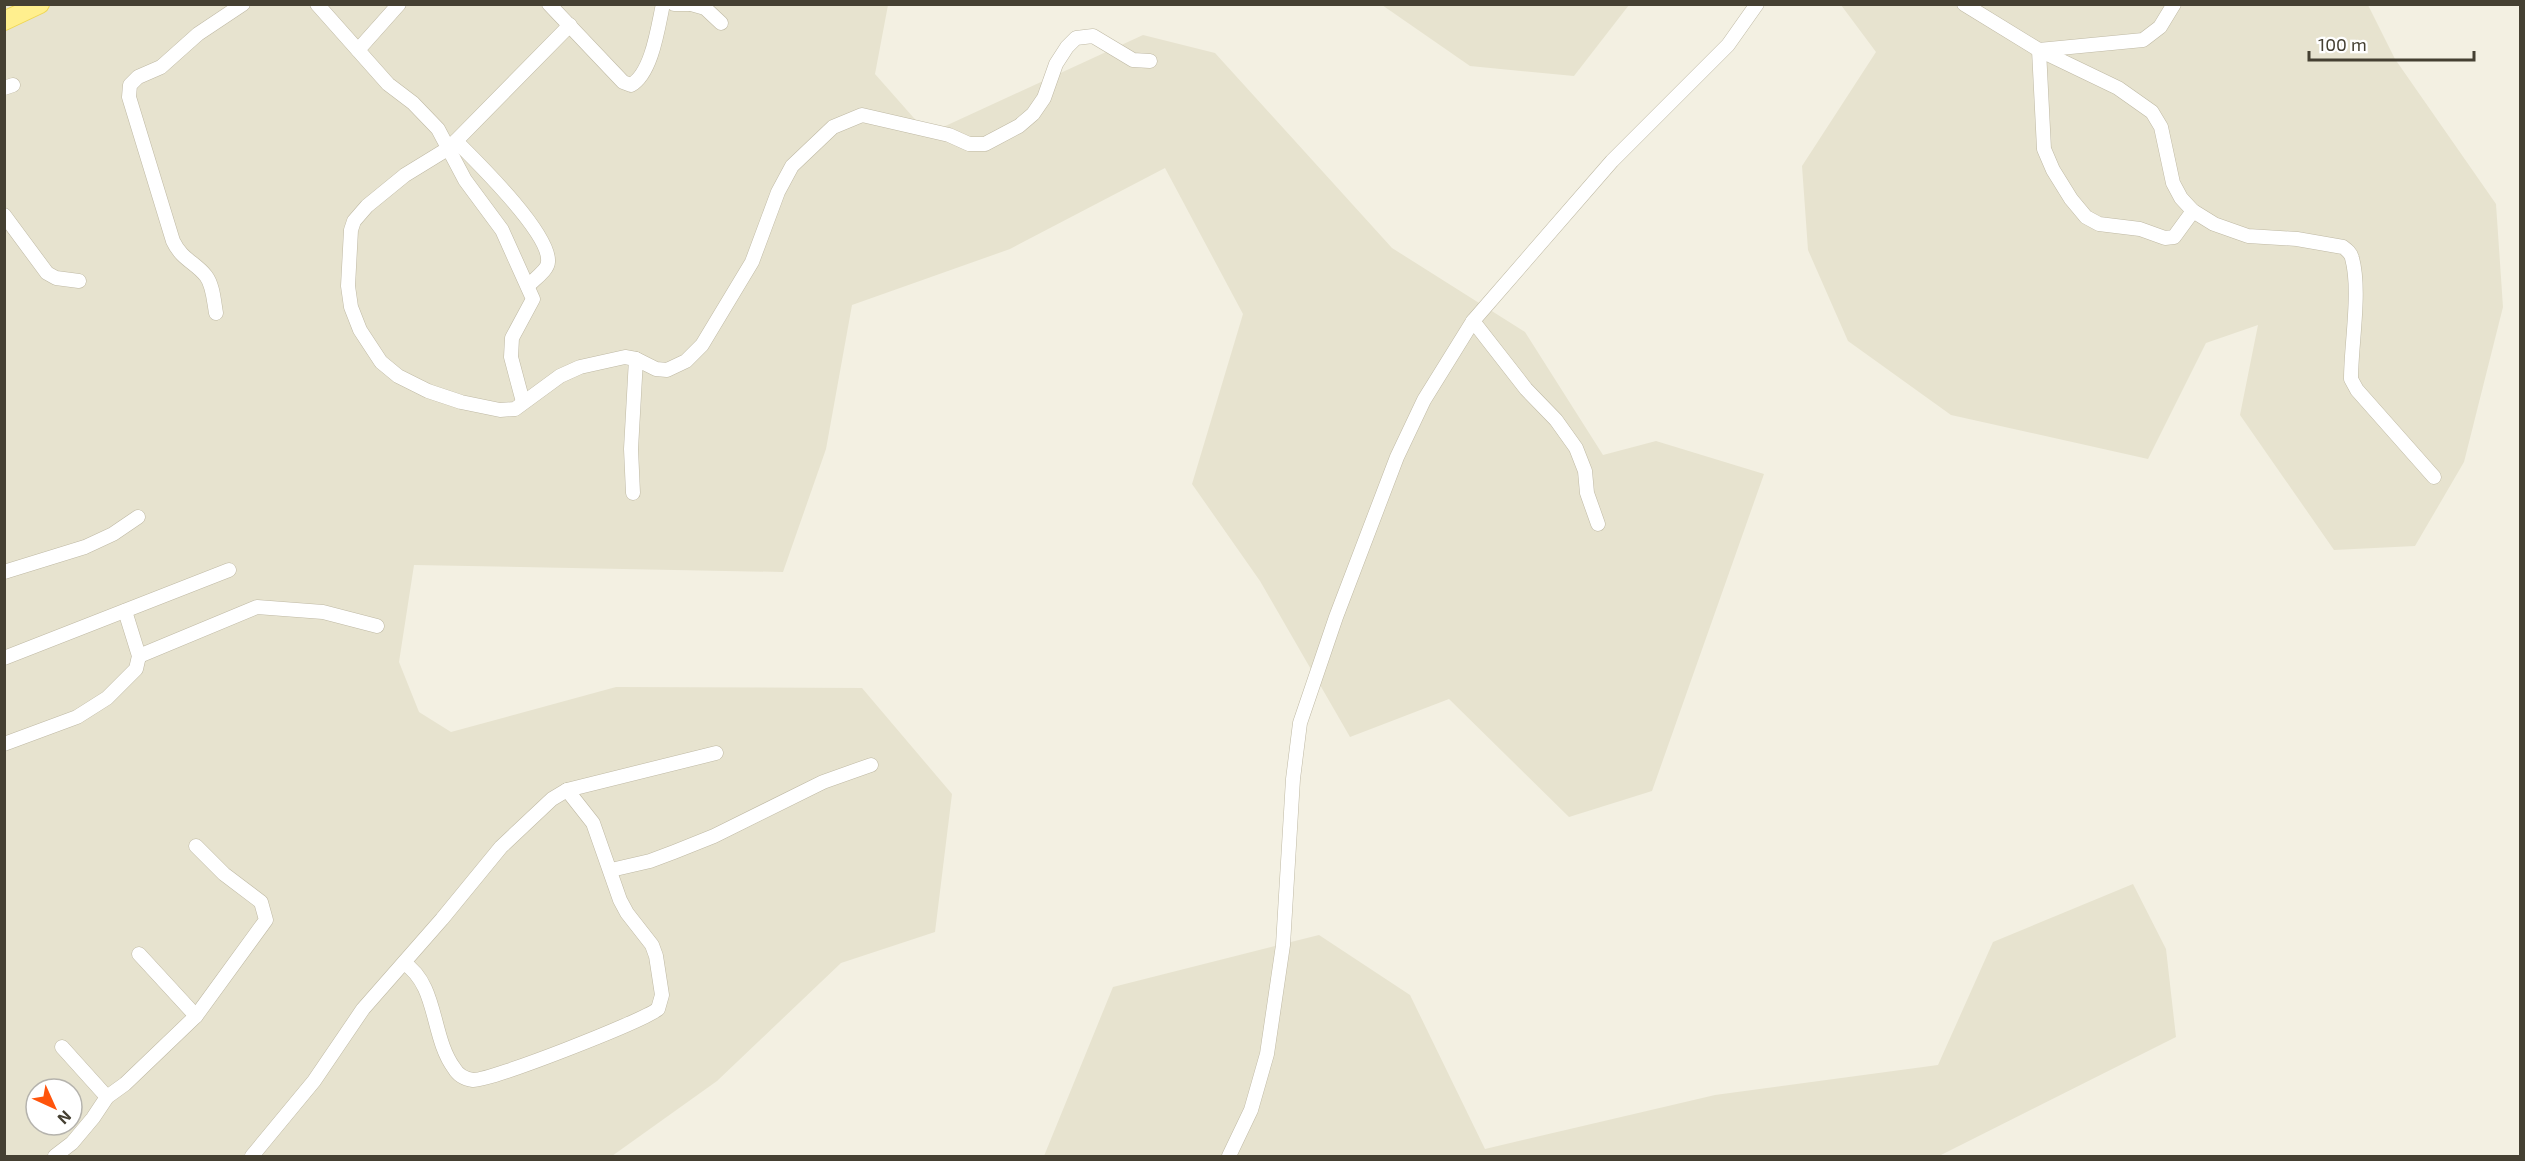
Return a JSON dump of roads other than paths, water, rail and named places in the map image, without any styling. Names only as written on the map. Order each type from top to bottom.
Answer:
[{"type":"main road","points":[[4,8],[12,4]]},
{"type":"main road","points":[[4,21],[40,4]]},
{"type":"street","points":[[216,313],[205,274],[178,253],[173,241],[129,97],[130,86],[138,77],[161,67],[198,34],[243,4]]},
{"type":"street","points":[[317,4],[388,84],[412,103],[453,144],[491,176],[540,238],[549,261],[528,286]]},
{"type":"street","points":[[358,50],[399,4]]},
{"type":"street","points":[[549,4],[623,82],[631,85],[644,72],[653,47],[663,4]]},
{"type":"street","points":[[674,4],[702,6],[721,23]]},
{"type":"street","points":[[1229,1156],[1251,1110],[1267,1054],[1283,945],[1293,779],[1300,723],[1336,617],[1397,457],[1424,400],[1473,321],[1612,161],[1728,45],[1757,4]]},
{"type":"street","points":[[1964,4],[2039,50],[2118,88],[2152,112],[2161,127],[2173,183],[2181,198],[2193,211],[2214,224],[2248,236],[2297,239],[2343,247],[2349,251],[2352,258],[2355,289],[2351,380],[2357,390],[2434,477]]},
{"type":"street","points":[[2039,50],[2143,40],[2160,27],[2174,4]]},
{"type":"street","points":[[570,25],[453,144],[405,175],[367,206],[354,221],[351,230],[348,286],[351,307],[360,330],[381,362],[398,376],[439,394],[490,408],[515,409],[560,376],[579,367],[610,359],[636,359],[656,369],[667,370],[686,361],[702,345],[752,262],[778,192],[792,166],[833,127],[862,115],[949,135],[969,144],[985,144],[1019,126],[1033,114],[1044,98],[1056,64],[1076,38],[1093,36],[1133,60],[1150,61]]},
{"type":"street","points":[[2039,50],[2044,149],[2053,170],[2071,199],[2086,217],[2099,224],[2140,229],[2165,238],[2174,237],[2193,211]]},
{"type":"street","points":[[453,144],[465,180],[502,230],[533,299],[512,338],[511,357],[524,402]]},
{"type":"street","points":[[4,215],[47,273],[56,278],[79,281]]},
{"type":"street","points":[[1473,321],[1526,389],[1556,420],[1576,448],[1585,471],[1587,493],[1598,524]]},
{"type":"street","points":[[633,493],[632,449],[636,359]]},
{"type":"street","points":[[4,572],[85,547],[113,534],[138,517]]},
{"type":"street","points":[[4,658],[229,570]]},
{"type":"street","points":[[139,656],[257,607],[323,612],[377,626]]},
{"type":"street","points":[[4,744],[77,717],[107,698],[136,669],[139,656],[125,611]]},
{"type":"street","points":[[252,1156],[314,1081],[363,1008],[404,963],[501,847],[552,799],[567,790],[716,753]]},
{"type":"street","points":[[611,870],[650,861],[714,836],[823,782],[871,765]]},
{"type":"street","points":[[404,963],[417,972],[423,984],[440,1041],[455,1071],[474,1080],[508,1071],[652,1013],[661,1004],[662,995],[656,956],[648,937],[627,913],[593,823],[567,790]]},
{"type":"street","points":[[55,1156],[72,1143],[107,1097],[142,1069],[196,1016],[266,920],[261,902],[224,874],[196,846]]},
{"type":"street","points":[[139,954],[196,1016]]},
{"type":"street","points":[[62,1047],[107,1097]]}]
